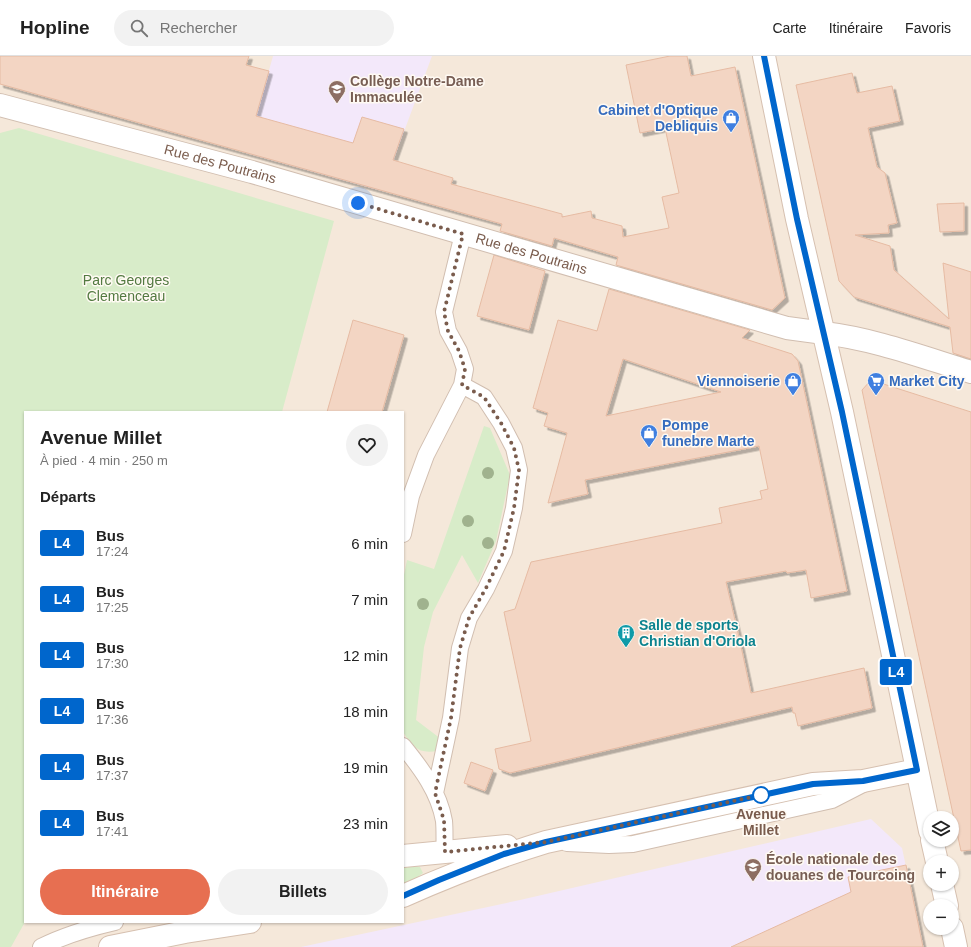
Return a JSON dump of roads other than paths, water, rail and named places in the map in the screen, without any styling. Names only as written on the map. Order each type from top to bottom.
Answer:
[{"type":"main road","points":[[764,56],[797,219],[842,412],[926,811]]},
{"type":"main road","name":"Rue des Poutrains","points":[[0,105],[252,172],[787,328],[868,340],[971,372]]},
{"type":"main road","points":[[404,896],[504,854],[546,842],[813,784],[853,782],[917,770]]},
{"type":"main road","points":[[404,856],[546,842]]},
{"type":"main road","points":[[184,932],[212,923]]},
{"type":"main road","points":[[110,947],[184,932],[243,923]]},
{"type":"main road","points":[[953,935],[956,947]]},
{"type":"lane","points":[[404,529],[411,496],[426,455],[462,385],[465,369],[459,351],[448,331],[444,312],[463,234]]},
{"type":"lane","points":[[435,793],[451,718],[460,648],[469,618],[504,551],[514,508],[519,470],[514,448],[501,423],[484,397],[462,385]]},
{"type":"lane","points":[[404,747],[420,767],[435,793],[444,820],[445,852]]},
{"type":"lane","points":[[41,947],[57,939],[88,928],[110,923]]},
{"type":"place","name":"Collège Notre-Dame Immaculée","points":[[337,104]]},
{"type":"place","name":"Cabinet d'Optique Debliquis","points":[[731,133]]},
{"type":"place","name":"Viennoiserie","points":[[793,396]]},
{"type":"place","name":"Market City","points":[[876,396]]},
{"type":"place","name":"Pompe funebre Marte","points":[[649,448]]},
{"type":"place","name":"Salle de sports Christian d'Oriola","points":[[626,648]]},
{"type":"place","name":"Avenue Millet","points":[[761,795]]},
{"type":"place","name":"École nationale des douanes de Tourcoing","points":[[753,882]]},
{"type":"park label","name":"Parc Georges Clemenceau","points":[[126,288]]}]
